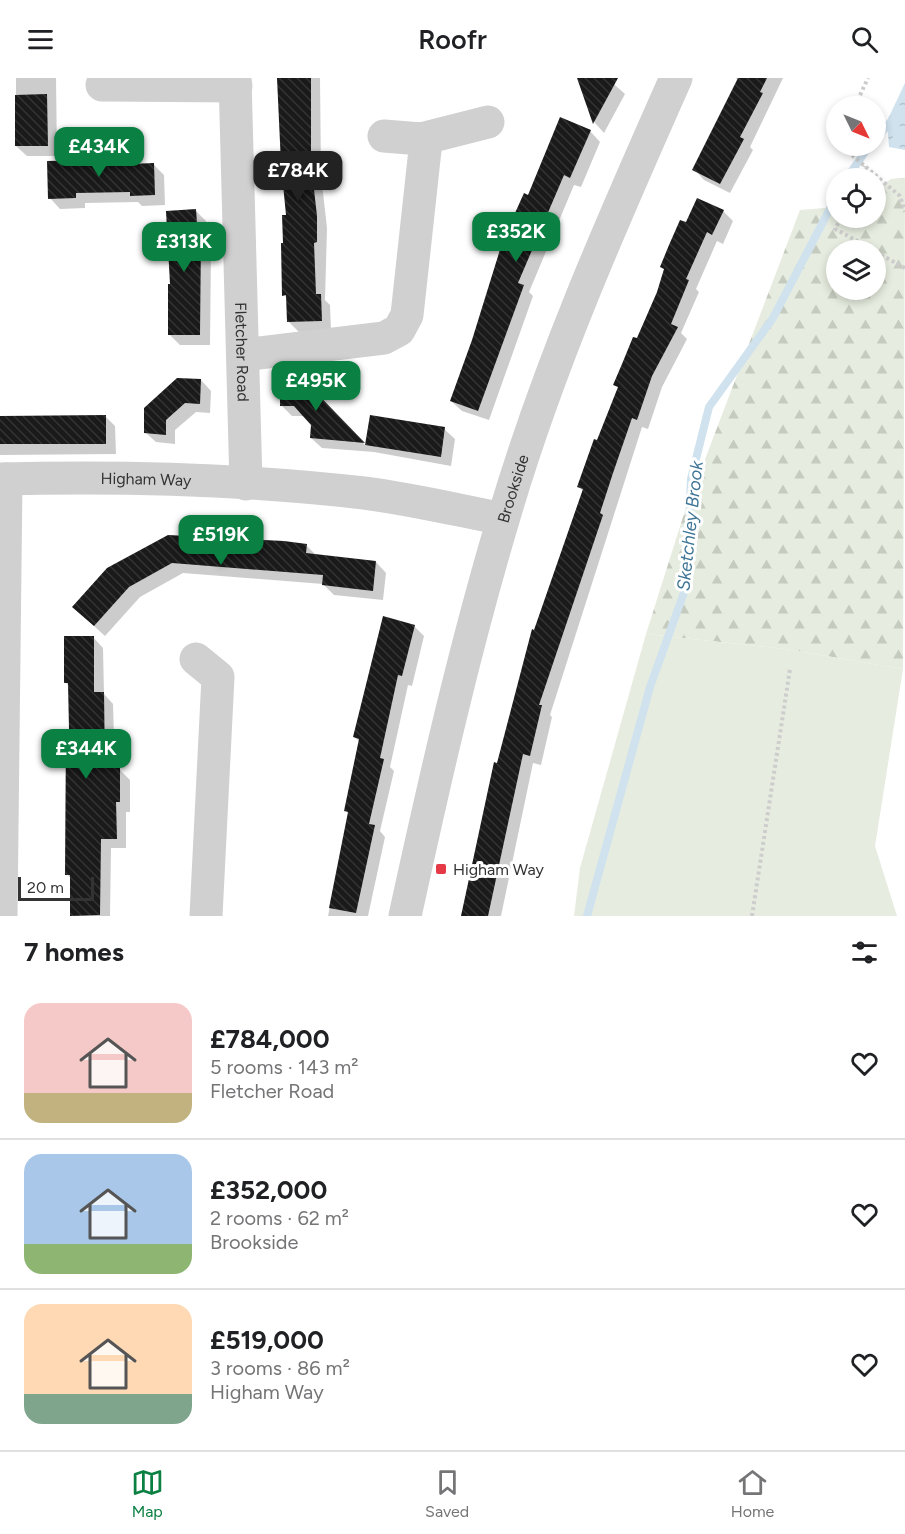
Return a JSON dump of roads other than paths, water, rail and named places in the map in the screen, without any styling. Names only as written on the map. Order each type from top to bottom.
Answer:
[{"type":"street","name":"Brookside","points":[[405,916],[440,751],[503,519],[550,383],[616,212],[676,78]]},
{"type":"street","points":[[102,85],[236,82]]},
{"type":"street","name":"Fletcher Road","points":[[236,82],[246,484]]},
{"type":"street","points":[[384,136],[421,139],[488,122]]},
{"type":"street","points":[[243,355],[384,338],[399,330],[406,315],[408,303],[425,150],[421,139]]},
{"type":"street","name":"Higham Way","points":[[3,479],[83,478],[246,484],[365,494],[503,519]]},
{"type":"street","points":[[1,916],[3,479]]},
{"type":"street","points":[[196,659],[218,677],[206,916]]},
{"type":"water","points":[[905,83],[905,150],[889,147],[887,121]]},
{"type":"waterway","name":"Sketchley Brook","points":[[886,127],[893,119]]},
{"type":"waterway","name":"Sketchley Brook","points":[[854,168],[862,156]]},
{"type":"waterway","name":"Sketchley Brook","points":[[587,916],[650,687],[686,587],[691,479],[709,407],[773,318],[826,216]]},
{"type":"place","name":"Higham Way","points":[[441,869]]}]
